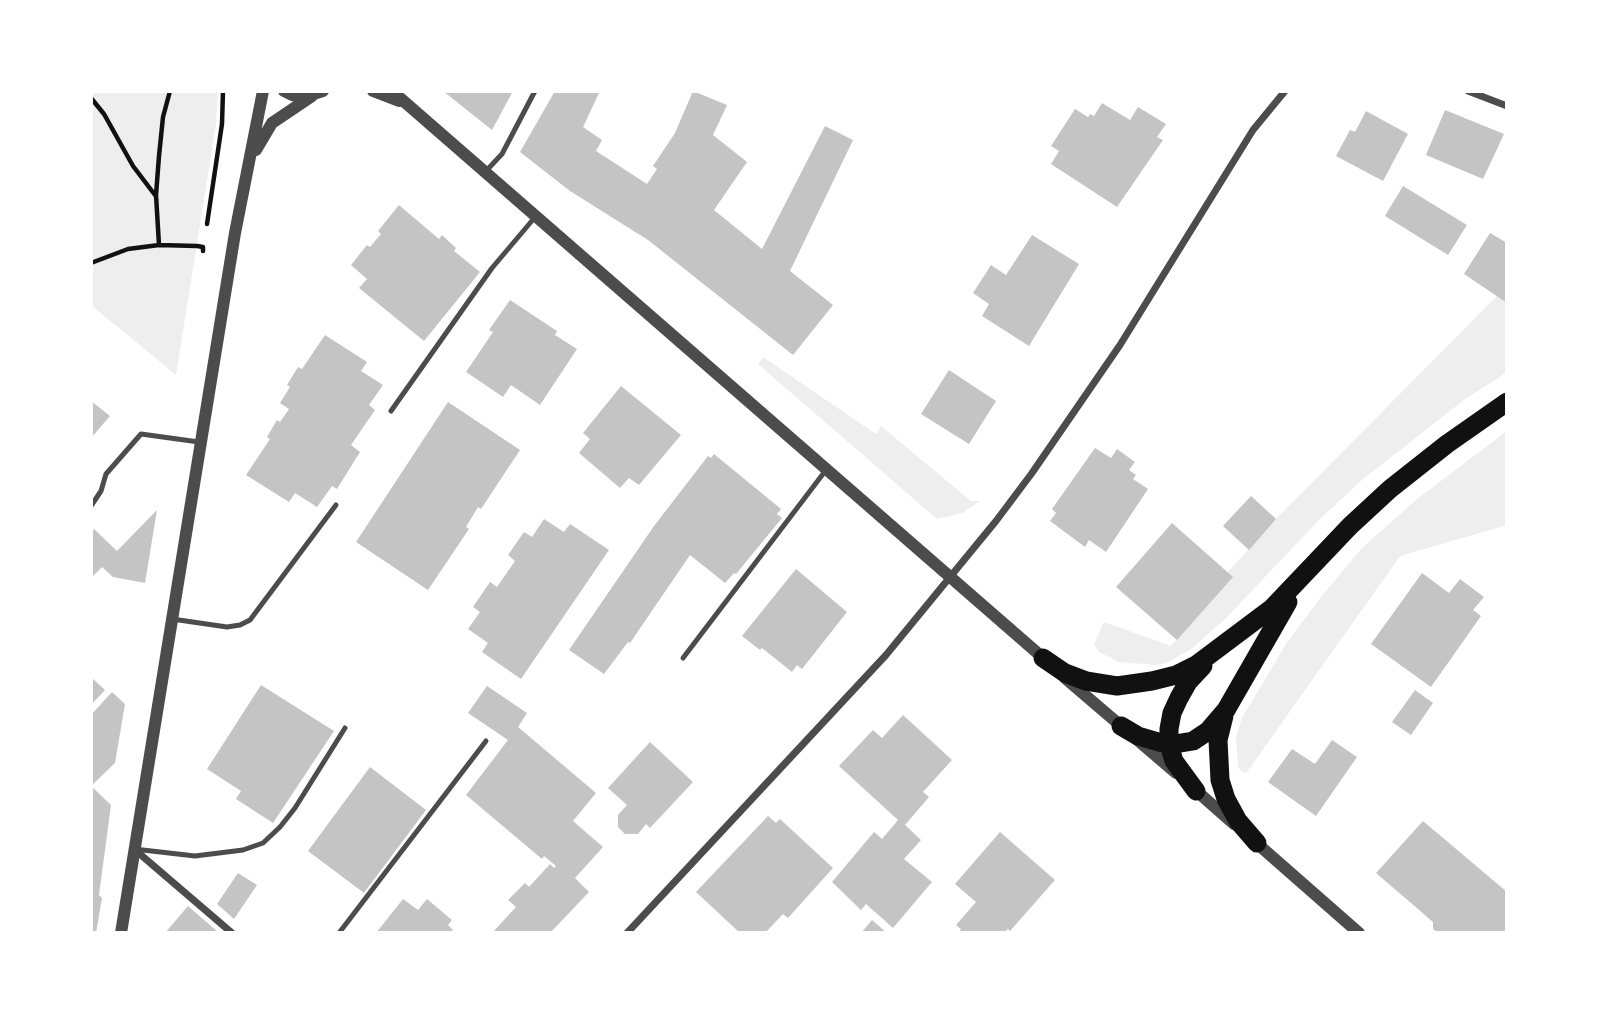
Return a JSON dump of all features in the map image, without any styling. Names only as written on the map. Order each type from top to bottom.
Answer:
[{"type":"highway","points":[[1043,658],[1065,673],[1086,681],[1117,686],[1176,675],[1196,665],[1272,608],[1350,526],[1390,489],[1507,402]]},
{"type":"highway","points":[[1121,726],[1144,739],[1169,745],[1193,741],[1208,731],[1226,710],[1268,634],[1311,570]]},
{"type":"highway","points":[[1196,791],[1178,768],[1169,745],[1172,713],[1195,675],[1227,644]]},
{"type":"highway","points":[[1226,710],[1218,740],[1220,780],[1226,799],[1238,821],[1257,844]]},
{"type":"street","points":[[121,933],[245,176],[263,91]]},
{"type":"street","points":[[284,91],[292,95],[321,92]]},
{"type":"street","points":[[373,91],[385,94],[417,113]]},
{"type":"street","points":[[392,91],[1359,933]]},
{"type":"street","points":[[627,933],[886,655],[951,579],[1011,502],[1120,345],[1253,130],[1284,91]]},
{"type":"street","points":[[1468,91],[1507,106]]},
{"type":"street","points":[[245,176],[253,155],[272,123],[321,92]]},
{"type":"street","points":[[134,849],[232,933]]},
{"type":"lane","points":[[485,172],[507,146],[535,91]]},
{"type":"lane","points":[[391,411],[492,268],[536,216]]},
{"type":"lane","points":[[91,506],[101,491],[107,474],[141,434],[200,443]]},
{"type":"lane","points":[[683,658],[826,470]]},
{"type":"lane","points":[[172,619],[227,626],[240,625],[250,620],[337,505]]},
{"type":"lane","points":[[134,849],[195,856],[243,850],[263,843],[281,827],[295,808],[345,728]]},
{"type":"lane","points":[[340,933],[486,741]]},
{"type":"path","points":[[159,245],[156,195],[163,117],[170,91]]},
{"type":"path","points":[[91,98],[104,114],[132,166],[156,195]]},
{"type":"path","points":[[91,263],[128,249],[159,245],[203,247]]},
{"type":"shaded area","points":[[91,91],[218,91],[216,124],[176,375],[91,305]]},
{"type":"shaded area","points":[[1497,296],[1507,303],[1507,372],[1464,400],[1363,479],[1320,519],[1225,619],[1190,650],[1166,663],[1156,665],[1119,662],[1099,652],[1094,644],[1104,622],[1171,646],[1232,577],[1228,572],[1276,519]]},
{"type":"shaded area","points":[[763,357],[876,434],[881,426],[971,501],[980,501],[962,513],[937,519],[758,364]]},
{"type":"shaded area","points":[[1507,431],[1507,525],[1400,556],[1246,773],[1241,771],[1238,767],[1236,737],[1242,718],[1286,644],[1321,597],[1361,549],[1417,499]]},
{"type":"building","points":[[443,91],[513,91],[492,130]]},
{"type":"building","points":[[555,91],[600,91],[583,127],[602,140],[596,151],[647,184],[657,169],[653,166],[675,133],[693,91],[727,105],[713,135],[747,162],[714,210],[762,249],[825,126],[853,140],[790,271],[833,305],[793,355],[648,240],[570,191],[520,152]]},
{"type":"building","points":[[1102,103],[1130,120],[1138,107],[1166,124],[1157,137],[1163,140],[1117,207],[1051,164],[1059,151],[1051,146],[1075,109],[1088,117],[1090,114],[1094,116]]},
{"type":"building","points":[[1445,110],[1504,134],[1483,179],[1426,155]]},
{"type":"building","points":[[1366,111],[1408,134],[1383,181],[1336,156],[1350,130],[1355,132]]},
{"type":"building","points":[[1403,186],[1467,225],[1448,255],[1385,216]]},
{"type":"building","points":[[399,205],[439,239],[442,235],[456,248],[454,251],[480,272],[424,341],[359,288],[367,279],[351,265],[367,245],[370,247],[381,234],[378,231]]},
{"type":"building","points":[[1490,233],[1507,243],[1507,303],[1464,274]]},
{"type":"building","points":[[1032,235],[1079,264],[1029,346],[982,316],[989,304],[973,293],[991,265],[1006,275]]},
{"type":"building","points":[[510,300],[557,331],[555,335],[577,349],[540,405],[511,385],[503,397],[466,372],[493,332],[489,330]]},
{"type":"building","points":[[325,335],[367,362],[361,371],[383,385],[369,405],[375,410],[351,445],[360,452],[337,489],[332,486],[317,507],[295,493],[289,502],[246,475],[270,439],[267,437],[277,420],[280,422],[289,409],[280,403],[290,387],[287,385],[298,367],[302,369]]},
{"type":"building","points":[[949,370],[996,401],[969,444],[921,414]]},
{"type":"building","points":[[621,386],[681,435],[639,485],[629,478],[620,488],[579,453],[590,439],[583,433]]},
{"type":"building","points":[[91,401],[110,416],[91,438]]},
{"type":"building","points":[[448,402],[520,450],[481,509],[478,507],[466,527],[469,529],[428,590],[356,542]]},
{"type":"building","points":[[1095,448],[1111,458],[1117,449],[1135,462],[1129,470],[1136,475],[1133,479],[1148,489],[1106,552],[1089,540],[1085,547],[1050,521],[1056,513],[1052,509]]},
{"type":"building","points":[[714,454],[781,509],[777,514],[782,518],[736,574],[725,583],[690,555],[630,643],[628,642],[604,674],[569,650],[654,526],[708,456],[711,458]]},
{"type":"building","points":[[1251,496],[1276,519],[1249,550],[1223,526]]},
{"type":"building","points":[[157,510],[145,583],[113,577],[102,567],[91,578],[91,532],[94,529],[117,551]]},
{"type":"building","points":[[544,519],[564,532],[570,524],[609,550],[521,679],[482,652],[488,643],[468,629],[480,612],[473,607],[490,582],[497,587],[515,561],[508,555],[524,532],[532,537]]},
{"type":"building","points":[[1172,523],[1233,577],[1177,640],[1116,587]]},
{"type":"building","points":[[796,569],[847,612],[802,669],[797,665],[792,672],[742,636]]},
{"type":"building","points":[[1422,573],[1449,593],[1460,579],[1484,597],[1473,610],[1481,616],[1431,687],[1371,644]]},
{"type":"building","points":[[91,677],[105,690],[91,705]]},
{"type":"building","points":[[261,685],[334,731],[273,823],[236,799],[241,791],[207,769]]},
{"type":"building","points":[[487,686],[527,713],[518,727],[596,793],[573,821],[603,847],[575,878],[589,892],[550,933],[492,933],[516,907],[508,900],[525,883],[529,887],[550,864],[554,868],[556,866],[544,856],[542,859],[466,795],[508,740],[468,713]]},
{"type":"building","points":[[1415,690],[1433,703],[1411,735],[1392,722]]},
{"type":"building","points":[[112,692],[125,704],[115,763],[91,786],[91,715]]},
{"type":"building","points":[[903,715],[952,760],[923,792],[929,797],[905,825],[921,840],[904,859],[932,882],[893,928],[866,904],[861,910],[832,882],[874,832],[882,839],[898,820],[839,766],[873,730],[882,738]]},
{"type":"building","points":[[1332,740],[1357,757],[1316,816],[1268,782],[1292,749],[1315,764]]},
{"type":"building","points":[[650,742],[693,782],[650,828],[646,824],[638,834],[625,834],[618,827],[618,815],[627,805],[608,788]]},
{"type":"building","points":[[370,767],[426,810],[364,893],[308,851]]},
{"type":"building","points":[[91,786],[111,805],[96,933],[91,933]]},
{"type":"building","points":[[768,816],[776,823],[780,819],[833,868],[788,918],[783,914],[765,933],[740,933],[696,892]]},
{"type":"building","points":[[1423,821],[1507,892],[1507,933],[1438,933],[1433,929],[1433,922],[1376,873]]},
{"type":"building","points":[[1000,832],[1055,880],[1010,931],[958,933],[961,929],[956,925],[976,902],[955,884]]},
{"type":"building","points":[[238,873],[257,885],[234,919],[217,904]]},
{"type":"building","points":[[403,899],[418,910],[427,899],[452,920],[448,925],[453,930],[451,933],[376,933]]},
{"type":"building","points":[[188,906],[219,933],[165,933]]},
{"type":"building","points":[[872,920],[887,933],[861,933]]}]
